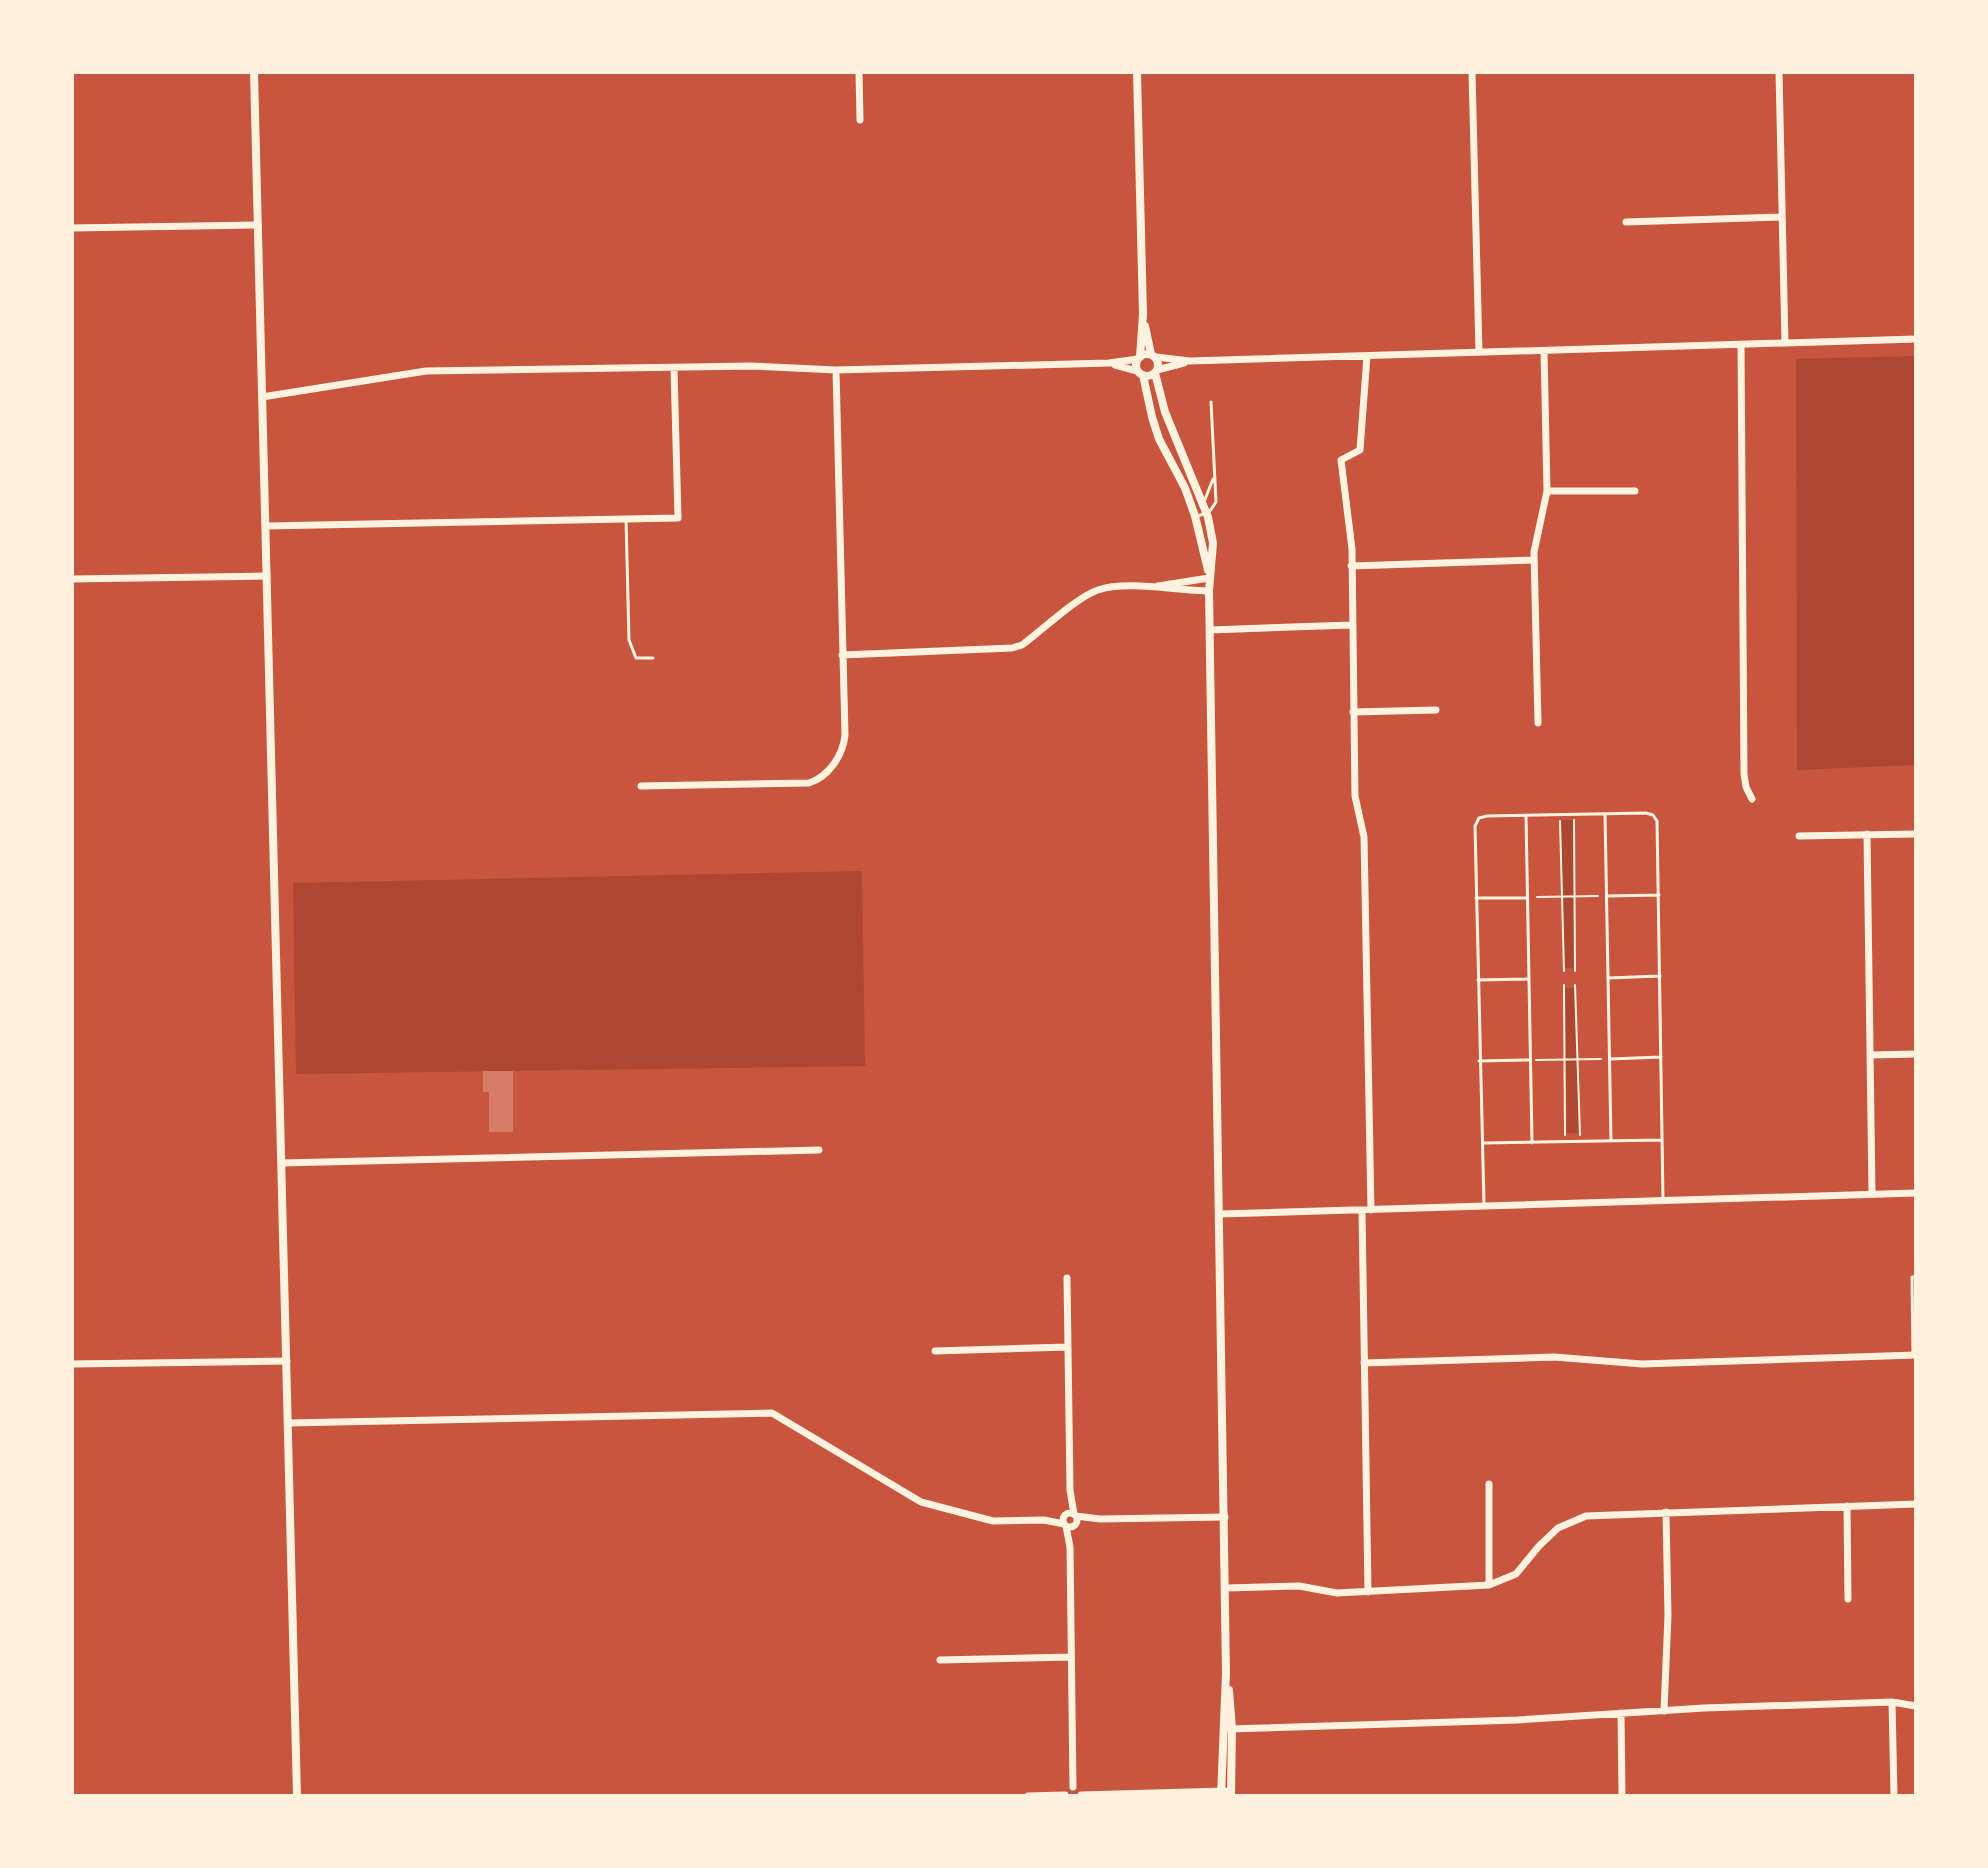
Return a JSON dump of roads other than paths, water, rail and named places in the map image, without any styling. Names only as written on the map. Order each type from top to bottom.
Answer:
[{"type":"street","points":[[254,72],[297,1796]]},
{"type":"street","points":[[859,72],[860,120]]},
{"type":"street","points":[[1137,72],[1143,314],[1140,373],[1159,439],[1185,488],[1195,516],[1209,578]]},
{"type":"street","points":[[1472,72],[1479,352]]},
{"type":"street","points":[[1779,72],[1785,343]]},
{"type":"street","points":[[1626,222],[1782,217]]},
{"type":"street","points":[[72,228],[258,225]]},
{"type":"street","points":[[1067,1278],[1073,1787],[1081,1795],[1226,1794],[1228,1729],[1209,591],[1213,543],[1204,503],[1165,412],[1156,371],[1159,363],[1153,356],[1143,314]]},
{"type":"street","points":[[262,397],[426,371],[751,366],[836,370],[1109,363],[1153,356],[1190,361],[1916,339]]},
{"type":"street","points":[[1741,345],[1744,774],[1752,799]]},
{"type":"street","points":[[1538,723],[1534,560],[1547,491],[1544,351]]},
{"type":"street","points":[[1367,356],[1360,450],[1341,460],[1352,549],[1355,796],[1364,837],[1364,1363],[1368,1592]]},
{"type":"street","points":[[1109,363],[1149,376],[1190,361]]},
{"type":"street","points":[[266,526],[678,518],[674,368]]},
{"type":"street","points":[[641,786],[804,783],[820,779],[839,757],[844,743],[836,370]]},
{"type":"street","points":[[1547,491],[1635,491]]},
{"type":"street","points":[[1351,566],[1534,560]]},
{"type":"street","points":[[72,579],[267,576]]},
{"type":"street","points":[[1152,587],[1209,578]]},
{"type":"street","points":[[842,655],[1012,648],[1022,645],[1093,592],[1107,588],[1152,587],[1209,591]]},
{"type":"street","points":[[1210,630],[1351,625]]},
{"type":"street","points":[[1353,712],[1436,710]]},
{"type":"street","points":[[1867,834],[1872,1194]]},
{"type":"street","points":[[1799,836],[1916,834]]},
{"type":"street","points":[[1870,1055],[1916,1054]]},
{"type":"street","points":[[282,1163],[819,1150]]},
{"type":"street","points":[[1220,1214],[1916,1193]]},
{"type":"street","points":[[935,1351],[1068,1347]]},
{"type":"street","points":[[1364,1363],[1554,1357],[1642,1364],[1914,1355]]},
{"type":"street","points":[[72,1364],[287,1361]]},
{"type":"street","points":[[288,1423],[772,1413],[921,1502],[993,1521],[1225,1517]]},
{"type":"street","points":[[1489,1484],[1489,1585]]},
{"type":"street","points":[[1226,1588],[1299,1586],[1331,1593],[1489,1585],[1516,1574],[1549,1535],[1577,1518],[1598,1514],[1916,1504]]},
{"type":"street","points":[[1847,1506],[1848,1599]]},
{"type":"street","points":[[1664,1711],[1668,1615],[1666,1512]]},
{"type":"street","points":[[940,1660],[1071,1657]]},
{"type":"street","points":[[1892,1702],[1894,1796]]},
{"type":"street","points":[[1228,1729],[1517,1720],[1892,1702],[1916,1706]]},
{"type":"street","points":[[1621,1713],[1622,1796]]},
{"type":"street","points":[[1028,1796],[1065,1796],[1066,1790],[1073,1787]]},
{"type":"lane","points":[[1195,516],[1207,513],[1216,502],[1211,402]]},
{"type":"lane","points":[[1195,516],[1204,503],[1214,475]]},
{"type":"lane","points":[[626,519],[629,640],[636,658],[653,658]]},
{"type":"lane","points":[[1484,1205],[1476,822],[1482,817],[1574,814],[1649,813],[1658,824],[1663,1200]]},
{"type":"lane","points":[[1605,814],[1611,1141]]},
{"type":"lane","points":[[1526,816],[1532,1143]]},
{"type":"lane","points":[[1607,896],[1659,895]]},
{"type":"lane","points":[[1476,898],[1527,898]]},
{"type":"lane","points":[[1608,978],[1661,976]]},
{"type":"lane","points":[[1478,980],[1529,979]]},
{"type":"lane","points":[[1610,1059],[1661,1057]]},
{"type":"lane","points":[[1479,1061],[1530,1060]]},
{"type":"lane","points":[[1483,1143],[1662,1140]]},
{"type":"lane","points":[[1914,1355],[1912,1277],[1916,1277]]}]
